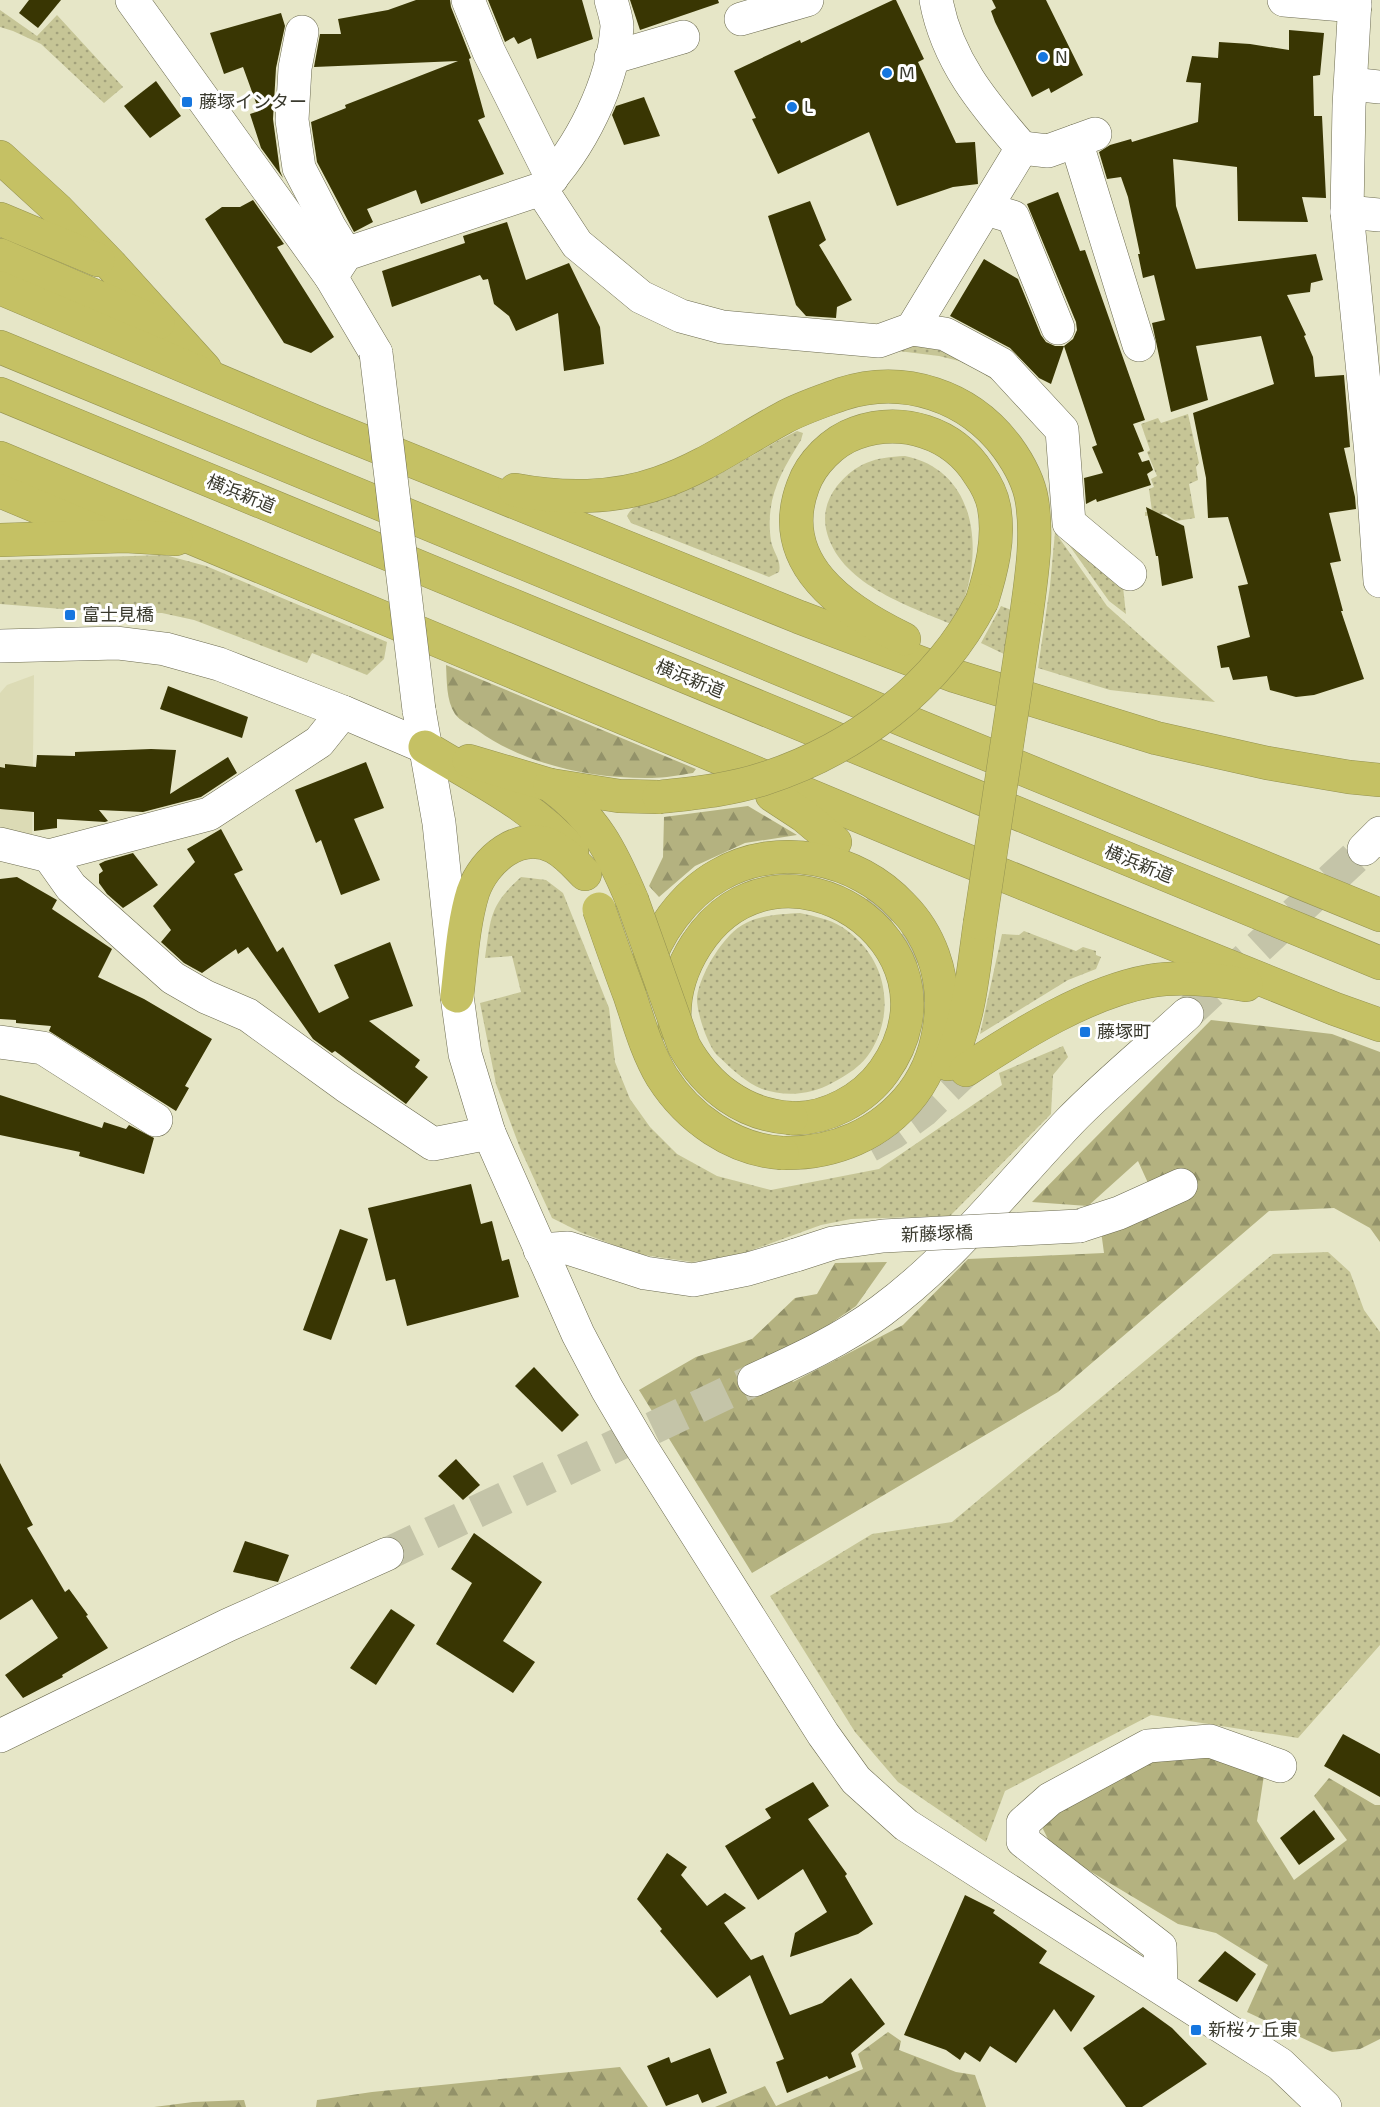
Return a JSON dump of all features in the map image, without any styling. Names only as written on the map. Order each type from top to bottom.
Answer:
[{"type":"highway","points":[[0,157],[58,210],[212,377]]},
{"type":"highway","points":[[0,185],[58,210]]},
{"type":"highway","points":[[0,219],[111,265]]},
{"type":"highway","points":[[0,255],[166,327]]},
{"type":"highway","points":[[0,288],[316,422],[799,617],[955,676],[1155,738],[1267,763],[1364,779]]},
{"type":"highway","points":[[0,347],[1380,915]]},
{"type":"highway","points":[[446,474],[518,491],[551,495],[607,495],[633,490],[682,474],[786,416],[845,393],[890,386],[916,388],[962,405],[981,418],[1000,437],[1013,456],[1032,498],[1033,562],[964,1021],[957,1046],[943,1074],[922,1100],[898,1120],[871,1136],[840,1146],[809,1152],[785,1140],[763,1124],[746,1118],[715,1098],[700,1083],[681,1053],[674,1009],[676,991],[686,962],[702,936],[726,912],[756,897],[789,892],[807,893],[838,902],[855,910],[881,933],[891,948],[903,979],[906,1011],[899,1043],[892,1059],[871,1086],[850,1102],[812,1117],[785,1140],[749,1156],[720,1144],[691,1122],[656,1079],[643,1046],[639,1027],[638,1010],[642,978],[662,931],[695,892],[720,874],[750,863],[783,857],[818,859],[834,863],[865,876],[897,900],[922,930],[936,965],[942,1002],[933,1056],[926,1072],[907,1101],[894,1114],[868,1132],[840,1146]]},
{"type":"highway","name":"横浜新道","points":[[0,394],[1380,963]]},
{"type":"highway","points":[[424,747],[550,785],[619,796],[659,797],[732,787],[761,780],[820,756],[849,740],[901,702],[934,672],[969,626],[982,602],[990,577],[994,552],[994,507],[982,477],[973,464],[942,437],[920,429],[899,426],[876,427],[853,434],[833,446],[818,459],[806,478],[798,498],[795,519],[798,543],[807,563],[838,599],[886,630],[1027,700]]},
{"type":"highway","points":[[0,458],[204,541],[938,849],[1380,1025]]},
{"type":"highway","points":[[0,491],[108,536]]},
{"type":"highway","points":[[0,526],[15,540],[108,536],[204,541]]},
{"type":"highway","points":[[544,684],[743,779],[804,816],[835,842]]},
{"type":"highway","points":[[424,747],[539,818],[572,852],[585,874],[599,909],[648,1048],[668,1085],[697,1117],[726,1137],[759,1150],[785,1140]]},
{"type":"highway","points":[[550,785],[567,798],[599,833],[612,854],[632,900],[684,1046],[693,1062],[716,1088],[738,1104],[762,1114],[785,1140]]},
{"type":"highway","points":[[457,996],[473,891],[481,875],[492,861],[519,843],[536,842],[552,846],[569,857],[585,874]]},
{"type":"highway","points":[[966,1070],[1045,1023],[1104,993],[1152,980],[1234,983],[1271,990],[1335,1009]]},
{"type":"street","points":[[132,0],[339,265]]},
{"type":"street","points":[[468,0],[547,184],[577,243],[642,297],[681,316],[722,327],[879,341],[912,329],[945,334],[1001,364],[1062,430],[1069,523],[1130,574]]},
{"type":"street","points":[[339,265],[547,184],[582,134],[609,72],[617,25],[611,0]]},
{"type":"street","points":[[741,19],[807,0]]},
{"type":"street","points":[[936,0],[954,57],[986,106],[1022,148],[1048,151],[1086,137],[1139,345]]},
{"type":"street","points":[[1284,0],[1355,3],[1365,85],[1347,212],[1377,517],[1380,580]]},
{"type":"street","points":[[302,32],[295,68],[292,120],[298,168],[330,228],[339,265],[376,353],[419,710],[439,823],[465,1054],[489,1133],[578,1334],[640,1445],[823,1734],[856,1780],[906,1825],[1280,2064],[1325,2107]]},
{"type":"street","points":[[611,58],[683,37]]},
{"type":"street","points":[[912,329],[1022,148]]},
{"type":"street","points":[[986,209],[1013,217],[1058,328]]},
{"type":"street","points":[[1347,212],[1380,215]]},
{"type":"street","points":[[0,646],[117,643],[165,649],[219,664],[343,712],[424,747]]},
{"type":"street","points":[[0,844],[49,856],[208,814],[319,742],[343,712]]},
{"type":"street","points":[[49,856],[71,887],[173,978],[206,997],[248,1015],[346,1086],[433,1144],[489,1133]]},
{"type":"street","points":[[754,1380],[813,1353],[882,1311],[956,1245],[1072,1120],[1187,1014]]},
{"type":"street","points":[[0,1042],[43,1048],[156,1120]]},
{"type":"street","name":"新藤塚橋","points":[[540,1250],[568,1248],[645,1273],[693,1280],[748,1269],[833,1243],[883,1236],[1079,1226],[1119,1213],[1180,1185]]},
{"type":"street","points":[[0,1736],[228,1625],[387,1554]]},
{"type":"street","points":[[1161,1986],[1160,1947],[1023,1841],[1023,1823],[1050,1799],[1148,1746],[1210,1742],[1280,1766]]},
{"type":"shaded area","points":[[0,10],[37,36],[57,15],[123,87],[104,103],[41,44],[0,27]]},
{"type":"shaded area","points":[[894,341],[913,346],[915,342],[929,344],[936,342],[970,359],[1013,388],[1051,435],[1061,527],[1122,578],[1126,614],[1109,601],[1056,524],[1050,456],[1046,437],[1016,401],[999,384],[959,361],[939,356],[882,349]]},
{"type":"shaded area","points":[[1188,414],[1199,463],[1196,467],[1198,480],[1189,484],[1195,518],[1176,521],[1166,514],[1145,516],[1145,512],[1152,511],[1149,489],[1154,487],[1151,479],[1157,476],[1147,452],[1150,450],[1141,424],[1158,418],[1161,423]]},
{"type":"shaded area","points":[[797,431],[803,433],[801,440],[781,476],[772,500],[771,541],[780,568],[779,572],[769,577],[631,523],[627,516],[630,511],[648,501],[692,488]]},
{"type":"shaded area","points":[[905,456],[931,465],[950,481],[963,501],[971,525],[973,550],[970,576],[963,602],[953,625],[896,600],[860,578],[833,548],[826,529],[825,517],[828,501],[844,478],[859,467],[875,460]]},
{"type":"shaded area","points":[[1055,532],[1107,606],[1215,702],[1110,690],[1038,668]]},
{"type":"shaded area","points":[[165,555],[206,566],[387,642],[384,659],[367,675],[312,653],[307,663],[194,620],[162,613],[112,613],[0,604],[0,560]]},
{"type":"shaded area","points":[[1001,606],[1014,611],[1006,655],[981,643]]},
{"type":"shaded area","points":[[34,675],[32,845],[0,837],[0,693],[7,685]]},
{"type":"shaded area","points":[[521,877],[546,880],[563,893],[609,1008],[615,1062],[630,1099],[650,1127],[677,1154],[717,1176],[771,1190],[879,1169],[1002,1085],[999,1073],[1063,1046],[1068,1057],[1053,1075],[1051,1114],[950,1216],[851,1219],[821,1225],[730,1258],[692,1262],[637,1254],[580,1232],[552,1218],[520,1148],[496,1084],[480,1003],[521,992],[512,956],[485,958],[493,913],[503,896]]},
{"type":"shaded area","points":[[800,913],[827,920],[842,927],[868,952],[877,967],[882,983],[885,1000],[883,1017],[879,1034],[871,1051],[854,1070],[815,1090],[798,1094],[771,1092],[750,1083],[714,1051],[703,1028],[697,997],[703,977],[714,955],[738,928],[758,918]]},
{"type":"shaded area","points":[[1024,931],[1076,951],[1083,947],[1096,951],[1096,955],[1101,957],[1096,969],[1068,980],[980,1034],[1002,934],[1019,935]]},
{"type":"shaded area","points":[[1328,1252],[1350,1272],[1364,1310],[1380,1332],[1380,1645],[1298,1738],[1151,1715],[1005,1791],[986,1842],[898,1782],[855,1732],[770,1596],[872,1534],[952,1522],[1273,1254]]},
{"type":"green space","points":[[446,665],[696,769],[693,773],[652,778],[607,776],[560,768],[516,752],[496,742],[455,714],[448,697]]},
{"type":"green space","points":[[748,806],[797,835],[745,843],[695,866],[659,897],[649,886],[663,857],[664,817]]},
{"type":"green space","points":[[1211,1020],[1332,1034],[1380,1052],[1380,1242],[1370,1228],[1334,1208],[1269,1211],[1058,1392],[752,1573],[639,1390],[696,1357],[752,1339],[795,1298],[817,1294],[835,1263],[887,1262],[856,1306],[808,1339],[780,1354],[793,1382],[903,1325],[968,1259],[1104,1253],[1101,1231],[1158,1205],[1138,1161],[1088,1206],[1032,1202]]},
{"type":"green space","points":[[1155,1753],[1229,1758],[1264,1775],[1257,1821],[1294,1880],[1347,1840],[1314,1796],[1329,1778],[1375,1805],[1380,1805],[1380,2039],[1360,2049],[1332,2052],[1247,2012],[1268,1965],[1216,1933],[1178,1924],[1053,1849],[1043,1829],[1046,1817]]},
{"type":"green space","points":[[888,2032],[901,2041],[899,2050],[956,2072],[975,2075],[986,2107],[715,2107],[765,2086],[776,2106],[863,2069],[858,2054]]},
{"type":"green space","points":[[620,2067],[648,2107],[316,2107],[317,2100],[372,2092]]},
{"type":"green space","points":[[244,2100],[246,2107],[154,2107],[193,2102]]},
{"type":"building","points":[[29,0],[61,0],[38,28],[19,13]]},
{"type":"building","points":[[416,0],[450,0],[471,58],[469,59],[485,117],[478,120],[504,174],[421,204],[416,190],[367,209],[373,222],[354,232],[317,162],[311,122],[346,108],[345,105],[458,61],[314,67],[320,34],[341,34],[338,19],[388,10]]},
{"type":"building","points":[[488,0],[582,0],[593,39],[537,59],[531,38],[518,44],[514,37],[505,42]]},
{"type":"building","points":[[630,0],[718,0],[719,3],[640,30]]},
{"type":"building","points":[[896,0],[924,59],[918,62],[956,143],[975,142],[978,184],[953,187],[897,206],[869,132],[778,174],[752,119],[756,118],[734,71]]},
{"type":"building","name":"N","points":[[992,0],[1046,0],[1083,75],[1051,93],[1049,88],[1032,97],[995,22],[991,11],[996,8]]},
{"type":"building","points":[[281,13],[285,26],[276,68],[273,119],[283,178],[261,148],[250,114],[259,111],[243,67],[224,74],[210,33]]},
{"type":"building","points":[[1289,30],[1324,33],[1320,75],[1313,76],[1314,116],[1322,116],[1326,198],[1302,197],[1308,222],[1238,221],[1237,167],[1173,159],[1176,206],[1196,269],[1316,254],[1323,280],[1311,283],[1310,292],[1287,295],[1306,335],[1304,336],[1313,357],[1315,377],[1344,375],[1350,447],[1344,448],[1356,509],[1329,513],[1341,561],[1330,563],[1343,611],[1341,611],[1364,679],[1314,695],[1296,697],[1270,690],[1267,676],[1233,680],[1229,667],[1221,668],[1217,646],[1250,637],[1238,586],[1248,584],[1228,517],[1208,518],[1206,478],[1193,413],[1274,384],[1261,336],[1196,346],[1208,400],[1171,412],[1152,323],[1165,320],[1154,275],[1143,278],[1128,197],[1121,177],[1107,179],[1099,152],[1110,145],[1131,139],[1132,142],[1198,122],[1201,83],[1186,82],[1192,56],[1218,58],[1219,42],[1289,50]]},
{"type":"building","points":[[156,81],[181,116],[150,138],[124,106]]},
{"type":"building","points":[[644,97],[660,136],[624,145],[612,115],[616,106]]},
{"type":"building","points":[[1058,192],[1080,251],[1085,250],[1145,420],[1133,424],[1144,451],[1138,453],[1142,462],[1149,460],[1153,470],[1147,474],[1151,485],[1097,502],[1096,499],[1086,504],[1084,478],[1103,473],[1092,447],[1097,445],[1064,346],[1073,339],[1077,330],[1076,322],[1027,204]]},
{"type":"building","points":[[253,200],[284,244],[277,247],[334,337],[311,353],[284,343],[205,219],[222,207],[240,207]]},
{"type":"building","points":[[810,201],[826,240],[819,245],[852,300],[837,307],[836,318],[806,316],[796,305],[768,216]]},
{"type":"building","points":[[507,222],[526,280],[569,263],[600,327],[604,364],[564,371],[558,313],[516,331],[509,316],[494,304],[488,279],[483,280],[480,275],[392,307],[382,271],[465,243],[463,236]]},
{"type":"building","points":[[984,259],[1018,279],[1041,335],[1046,342],[1055,346],[1064,346],[1051,384],[1039,378],[1010,348],[950,316]]},
{"type":"building","points":[[1146,507],[1184,526],[1193,578],[1162,586],[1158,556],[1156,556]]},
{"type":"building","points":[[168,686],[248,717],[242,738],[160,709]]},
{"type":"building","points":[[176,750],[170,794],[228,757],[237,773],[201,797],[143,812],[99,810],[108,821],[105,822],[57,819],[57,828],[34,831],[34,812],[0,809],[0,767],[5,768],[5,764],[36,767],[37,755],[75,756],[75,752]]},
{"type":"building","points":[[366,762],[384,808],[354,819],[380,880],[341,895],[321,840],[316,843],[295,790]]},
{"type":"building","points":[[221,829],[243,870],[234,874],[277,952],[283,947],[319,1013],[349,998],[334,965],[390,942],[413,1006],[369,1021],[420,1060],[415,1067],[428,1077],[406,1104],[335,1051],[332,1053],[313,1039],[248,947],[238,954],[236,949],[202,973],[184,963],[161,942],[171,930],[153,906],[195,862],[187,849]]},
{"type":"building","points":[[133,853],[158,885],[123,908],[107,894],[99,883],[99,874],[103,871],[99,864]]},
{"type":"building","points":[[17,877],[57,900],[52,909],[112,949],[98,977],[144,999],[212,1039],[185,1086],[189,1088],[176,1111],[49,1031],[51,1026],[0,1019],[0,879]]},
{"type":"building","points":[[0,1095],[102,1128],[104,1122],[126,1129],[129,1125],[154,1138],[144,1174],[79,1156],[80,1152],[0,1135]]},
{"type":"building","points":[[471,1184],[481,1224],[492,1221],[502,1261],[509,1259],[519,1297],[407,1326],[395,1279],[386,1281],[368,1208]]},
{"type":"building","points":[[340,1229],[368,1239],[331,1340],[303,1330]]},
{"type":"building","points":[[534,1367],[579,1415],[562,1432],[515,1386]]},
{"type":"building","points":[[456,1459],[480,1485],[463,1500],[438,1476]]},
{"type":"building","points":[[0,1463],[33,1525],[27,1528],[65,1592],[69,1589],[108,1648],[62,1675],[63,1677],[23,1698],[5,1675],[58,1638],[32,1599],[0,1620]]},
{"type":"building","points":[[474,1533],[542,1582],[503,1641],[535,1662],[513,1693],[436,1644],[472,1583],[451,1569]]},
{"type":"building","points":[[245,1541],[289,1555],[278,1582],[233,1572]]},
{"type":"building","points":[[391,1609],[415,1625],[376,1685],[350,1668]]},
{"type":"building","points":[[1343,1734],[1380,1754],[1380,1797],[1324,1766]]},
{"type":"building","points":[[813,1782],[829,1806],[808,1819],[847,1874],[845,1876],[873,1924],[858,1934],[790,1957],[795,1933],[827,1912],[803,1869],[758,1900],[725,1846],[771,1818],[765,1809]]},
{"type":"building","points":[[1314,1810],[1335,1839],[1299,1865],[1280,1838]]},
{"type":"building","points":[[667,1853],[687,1867],[681,1875],[707,1906],[725,1893],[746,1908],[724,1923],[751,1960],[763,1955],[790,2015],[822,2003],[851,1978],[885,2024],[851,2053],[856,2067],[829,2079],[827,2076],[787,2093],[776,2062],[784,2059],[750,1975],[717,1998],[660,1931],[662,1929],[637,1899]]},
{"type":"building","points":[[965,1895],[995,1910],[993,1913],[1047,1951],[1039,1963],[1095,1996],[1071,2032],[1054,2009],[1016,2063],[990,2046],[980,2062],[965,2052],[960,2060],[946,2050],[904,2035]]},
{"type":"building","points":[[1225,1951],[1256,1974],[1237,2002],[1198,1981]]},
{"type":"building","points":[[1143,2007],[1172,2028],[1207,2064],[1142,2107],[1126,2107],[1083,2048]]},
{"type":"building","points":[[710,2048],[727,2093],[702,2103],[698,2094],[666,2106],[647,2066],[669,2057],[671,2063]]},
{"type":"tunnel","points":[[1187,1014],[1364,849]]},
{"type":"tunnel","points":[[878,891],[908,944],[917,973],[919,1002]]},
{"type":"tunnel","points":[[869,1146],[893,1133],[923,1111],[966,1070]]},
{"type":"tunnel","points":[[387,1554],[754,1380]]},
{"type":"place","name":"N","points":[[1043,57]]},
{"type":"place","name":"M","points":[[887,73]]},
{"type":"place","name":"藤塚インター","points":[[187,102]]},
{"type":"place","name":"L","points":[[792,107]]},
{"type":"place","name":"富士見橋","points":[[70,615]]},
{"type":"place","name":"藤塚町","points":[[1085,1032]]},
{"type":"place","name":"新桜ヶ丘東","points":[[1196,2030]]}]
